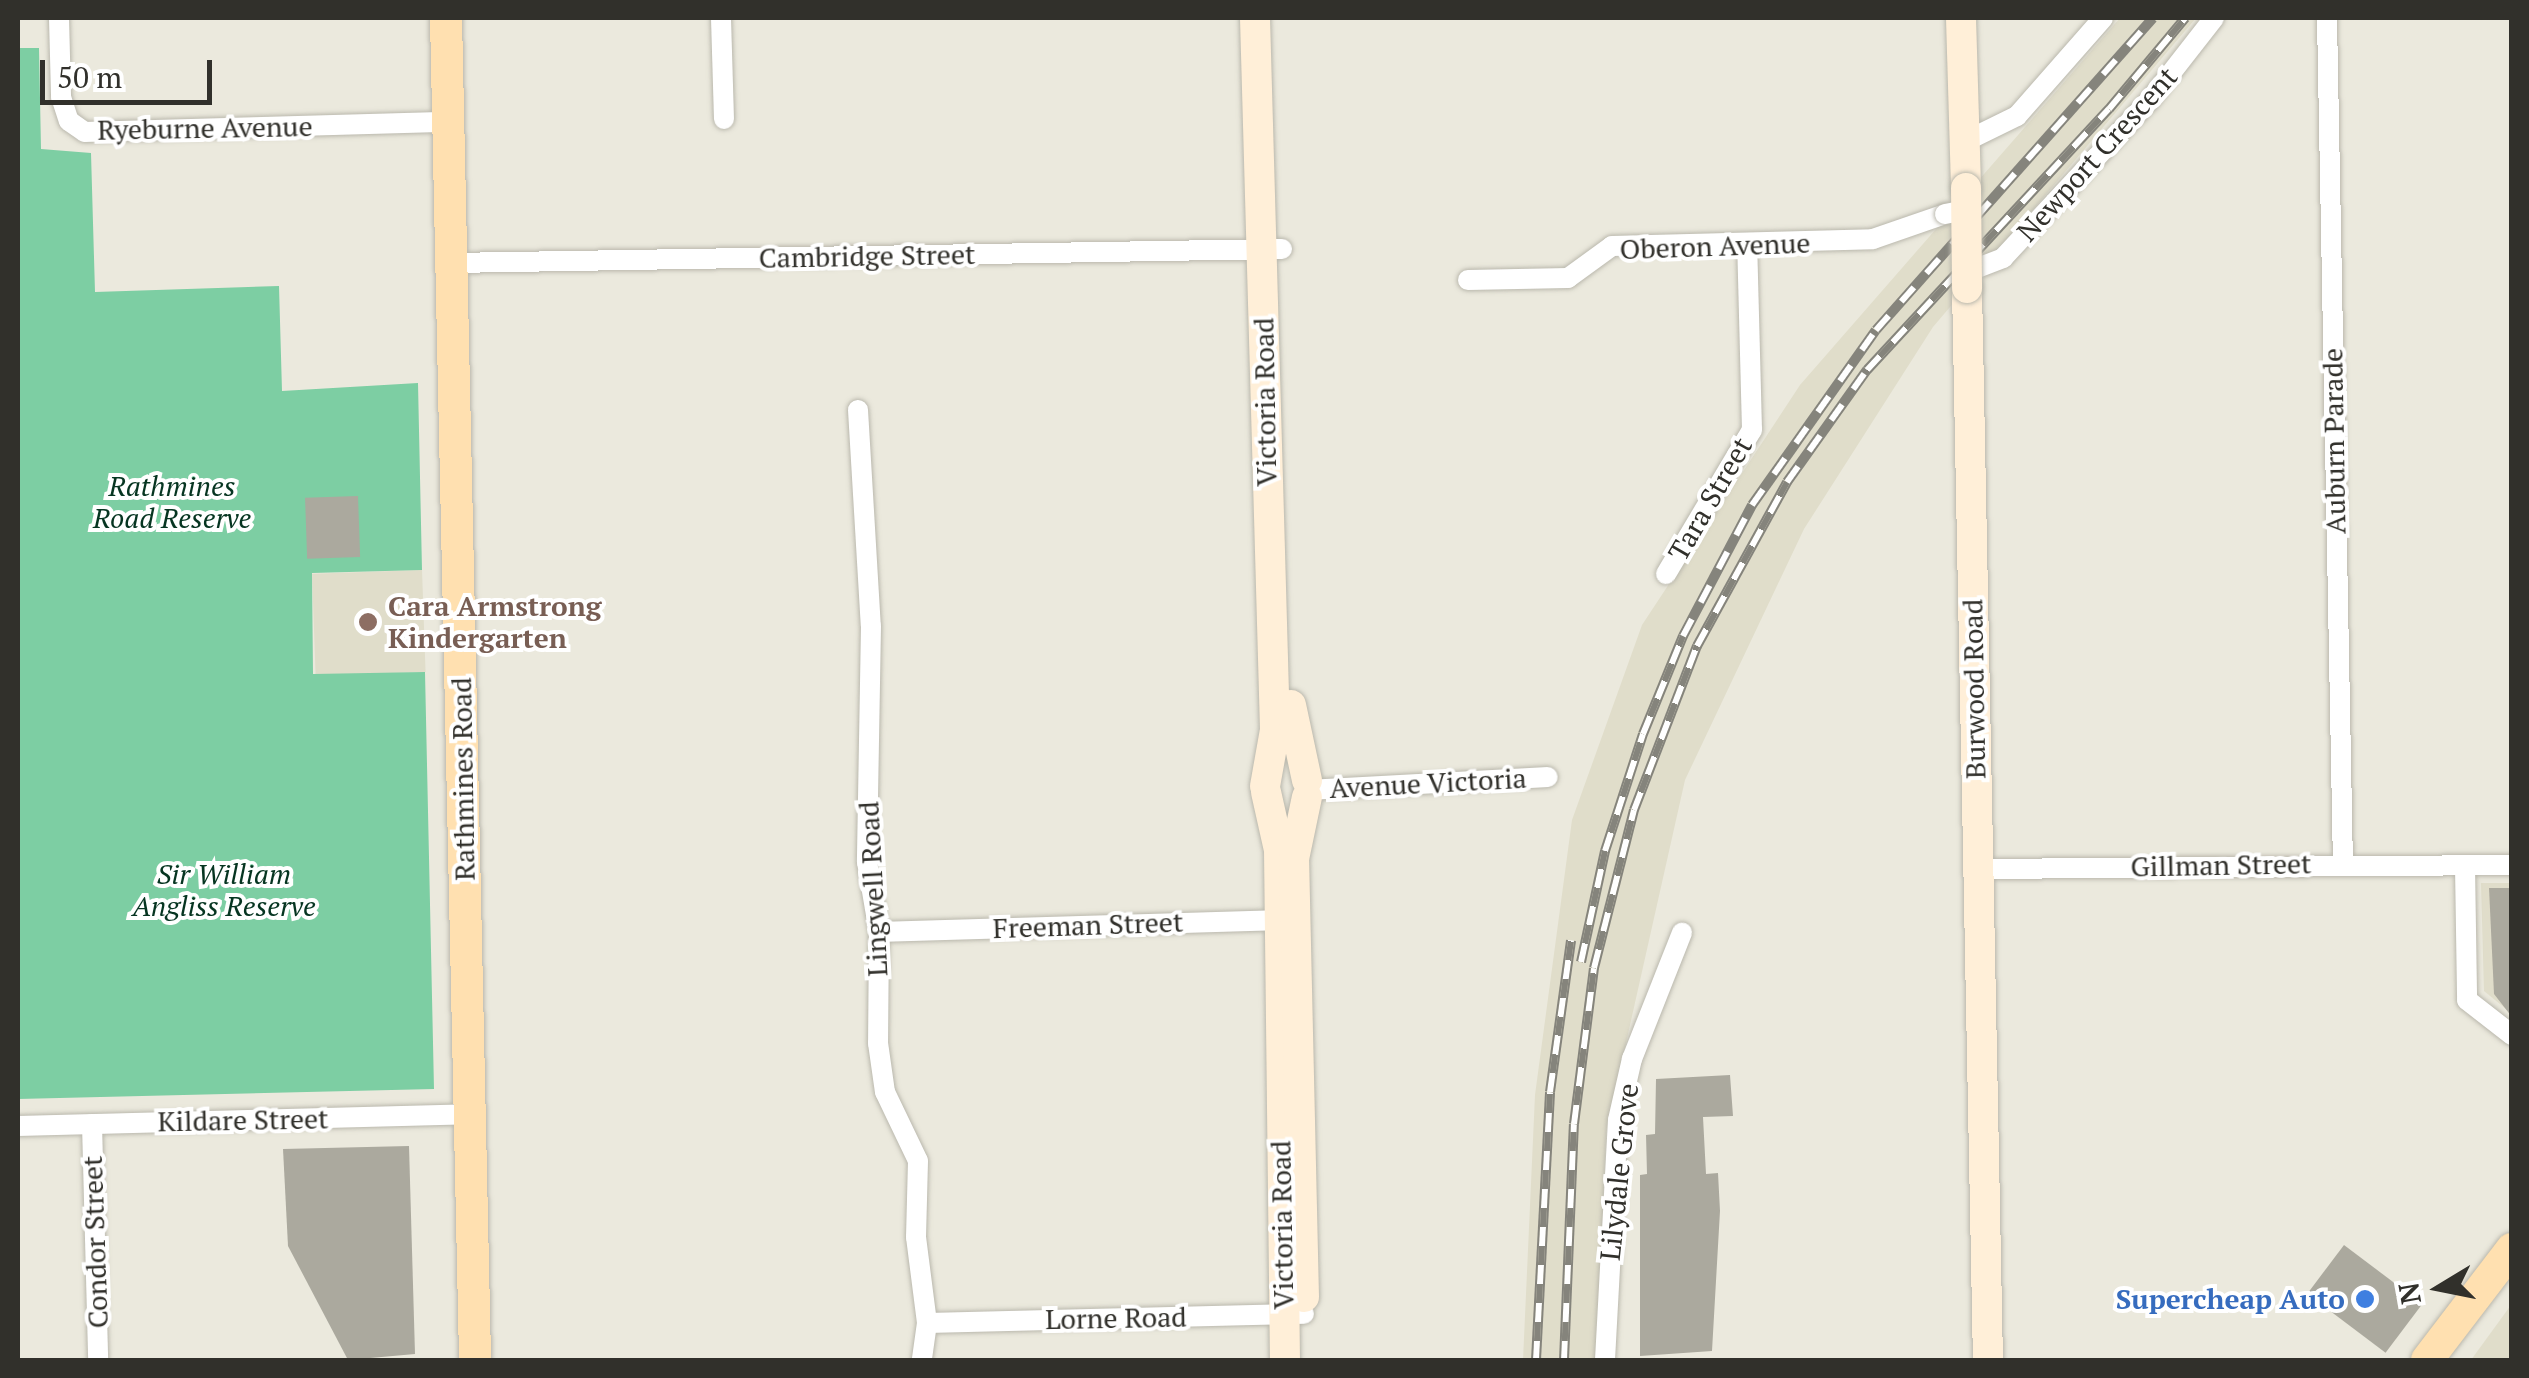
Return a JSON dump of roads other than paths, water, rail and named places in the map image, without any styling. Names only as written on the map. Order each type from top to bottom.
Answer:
[{"type":"main road","name":"Rathmines Road","points":[[446,18],[475,1360]]},
{"type":"main road","points":[[2427,1360],[2511,1250]]},
{"type":"street","name":"Ryeburne Avenue","points":[[59,18],[61,98],[69,120],[85,132],[448,122]]},
{"type":"street","points":[[721,18],[724,119]]},
{"type":"street","name":"Victoria Road","points":[[1255,18],[1272,249]]},
{"type":"street","name":"Victoria Road","points":[[1276,18],[1272,249],[1278,582],[1275,730],[1266,789],[1279,850],[1287,920],[1294,1314],[1285,1360]]},
{"type":"street","name":"Burwood Road","points":[[1961,18],[1964,142],[1959,204],[1971,276],[1977,869],[1988,1360]]},
{"type":"street","points":[[1964,142],[2017,116],[2103,18]]},
{"type":"street","name":"Newport Crescent","points":[[1971,276],[2004,258],[2130,122],[2214,18]]},
{"type":"street","name":"Auburn Parade","points":[[2328,18],[2343,864]]},
{"type":"street","name":"Oberon Avenue","points":[[1468,280],[1568,278],[1612,246],[1881,238],[1959,204]]},
{"type":"street","name":"Tara Street","points":[[1666,574],[1752,430],[1747,243]]},
{"type":"street","name":"Cambridge Street","points":[[452,263],[1272,249]]},
{"type":"street","name":"Lingwell Road","points":[[858,410],[870,626],[867,862],[878,932],[878,1043],[885,1092],[918,1161],[916,1237],[927,1323],[922,1360]]},
{"type":"street","name":"Victoria Road","points":[[1278,582],[1290,724],[1307,789],[1287,920]]},
{"type":"street","name":"Avenue Victoria","points":[[1307,789],[1548,776]]},
{"type":"street","points":[[1266,789],[1282,808],[1307,789]]},
{"type":"street","name":"Gillman Street","points":[[1977,869],[2512,865]]},
{"type":"street","points":[[2465,866],[2467,1000],[2512,1036]]},
{"type":"street","name":"Freeman Street","points":[[878,932],[1287,920]]},
{"type":"street","name":"Lilydale Grove","points":[[1605,1360],[1618,1120],[1632,1058],[1682,933]]},
{"type":"street","name":"Kildare Street","points":[[18,1126],[470,1114]]},
{"type":"street","name":"Condor Street","points":[[92,1124],[98,1360]]},
{"type":"street","name":"Victoria Road","points":[[1294,1314],[1305,1360]]},
{"type":"street","name":"Lorne Road","points":[[927,1323],[1294,1314]]},
{"type":"railway","points":[[1581,962],[1605,851],[1643,734],[1683,636],[1752,505],[1876,330],[2153,18]]},
{"type":"railway","points":[[1564,1360],[1574,1124],[1594,968],[1634,810],[1697,646],[1787,482],[1867,370],[2109,109],[2185,18]]},
{"type":"railway","points":[[1536,1360],[1550,1092],[1571,940]]},
{"type":"place","name":"Cara Armstrong Kindergarten","points":[[368,622]]},
{"type":"place","name":"Supercheap Auto","points":[[2365,1299]]},
{"type":"park label","name":"Rathmines Road Reserve","points":[[172,502]]},
{"type":"park label","name":"Sir William Angliss Reserve","points":[[224,890]]}]
